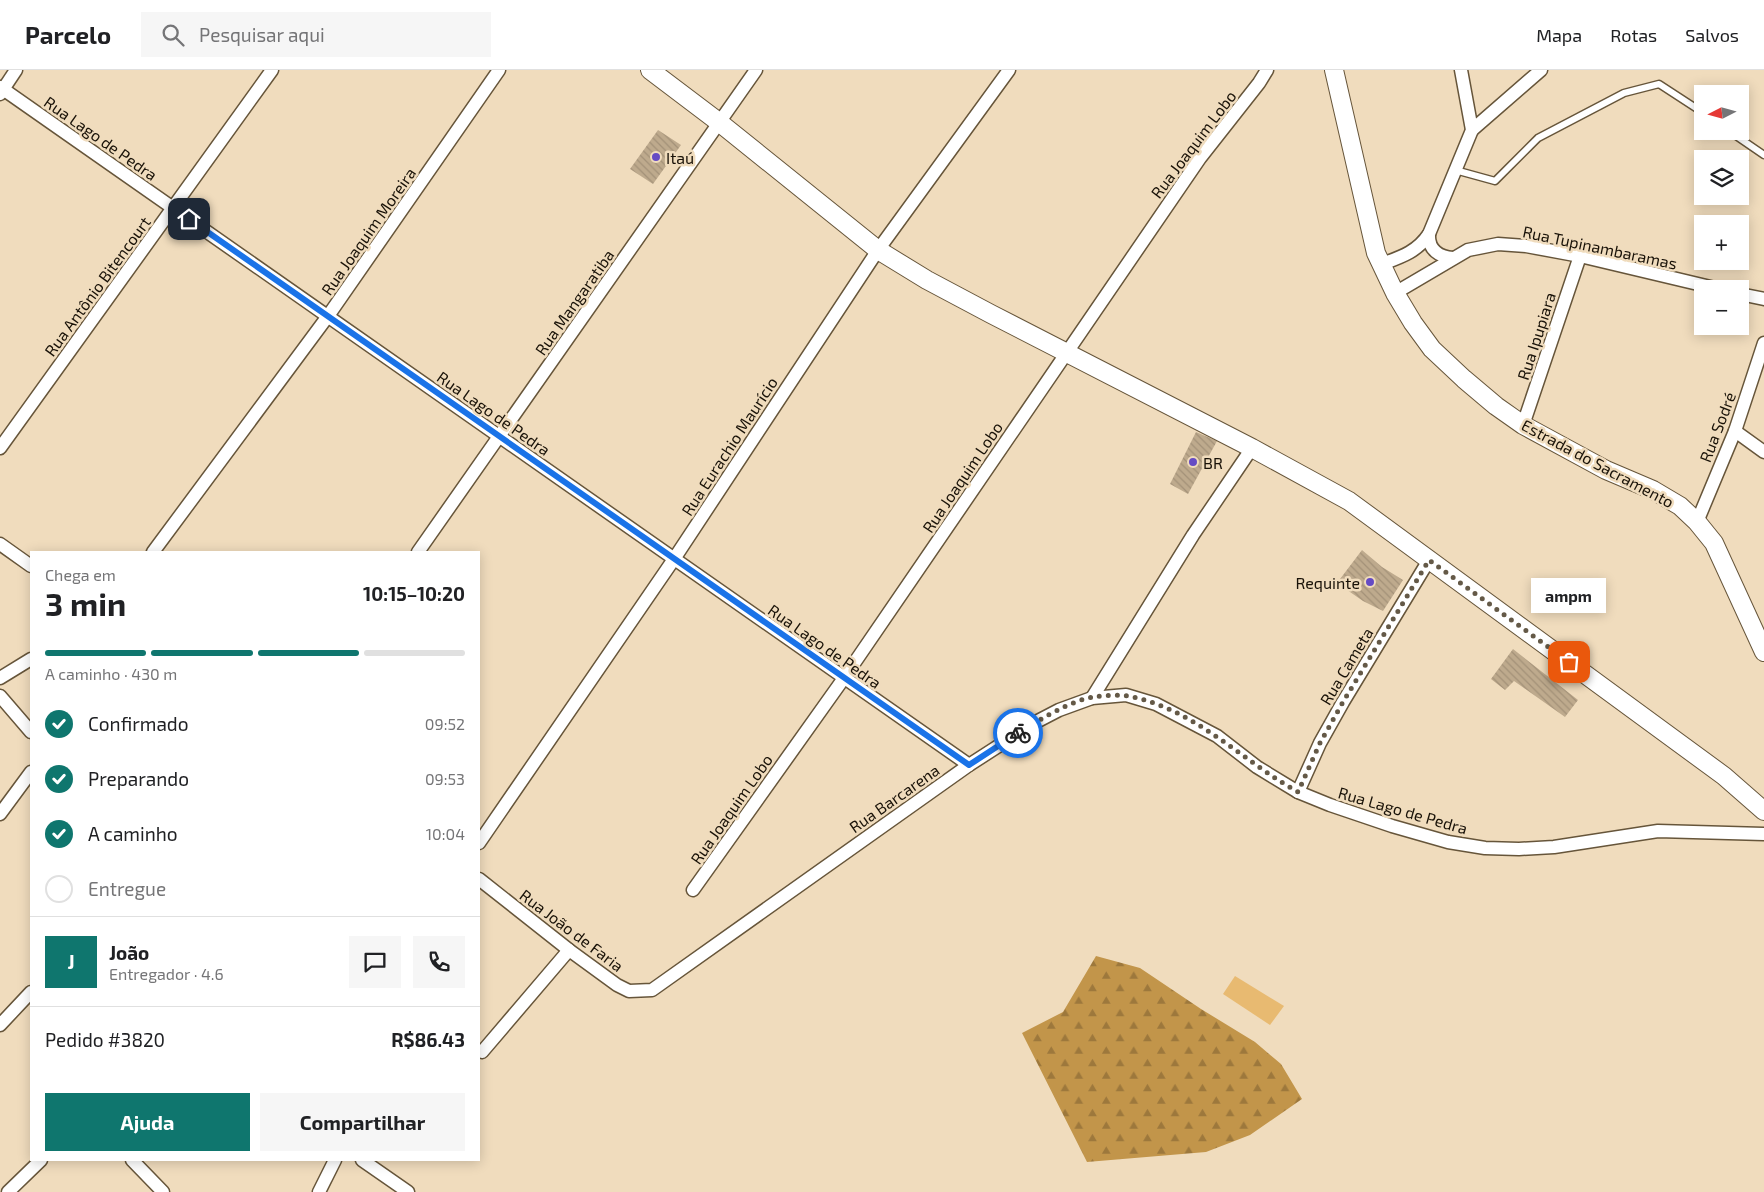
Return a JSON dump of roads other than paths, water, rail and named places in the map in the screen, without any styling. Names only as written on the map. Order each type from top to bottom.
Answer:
[{"type":"main road","points":[[650,70],[720,123],[878,250],[927,280],[1252,448],[1349,501],[1724,776],[1764,811]]},
{"type":"main road","name":"Estrada do Sacramento","points":[[1334,70],[1376,253],[1413,323],[1432,349],[1496,406],[1523,426],[1606,470],[1653,490],[1680,506],[1697,522],[1714,543],[1764,652]]},
{"type":"street","points":[[1,90],[16,70]]},
{"type":"street","name":"Rua Antônio Bitencourt","points":[[0,448],[272,70]]},
{"type":"street","name":"Rua Joaquim Moreira","points":[[154,551],[328,316],[499,70]]},
{"type":"street","name":"Rua Mangaratiba","points":[[419,551],[500,438],[756,70]]},
{"type":"street","name":"Rua Eurachio Maurício","points":[[480,841],[674,559],[878,250],[1009,70]]},
{"type":"street","name":"Rua Joaquim Lobo","points":[[693,890],[844,678],[1200,158],[1259,83],[1267,70]]},
{"type":"street","points":[[1461,70],[1472,130]]},
{"type":"street","points":[[1382,264],[1408,254],[1424,242],[1472,130],[1541,70]]},
{"type":"street","name":"Rua Lago de Pedra","points":[[1,90],[328,316],[969,765]]},
{"type":"street","points":[[1429,234],[1428,239],[1436,253],[1441,257],[1453,258]]},
{"type":"street","name":"Rua Tupinambaramas","points":[[1396,293],[1468,250],[1498,244],[1526,246],[1580,256],[1694,283]]},
{"type":"street","name":"Rua Ipupiara","points":[[1523,426],[1580,256]]},
{"type":"street","points":[[1749,296],[1764,299]]},
{"type":"street","name":"Rua Sodré","points":[[1697,522],[1735,431],[1764,343]]},
{"type":"street","points":[[1735,431],[1764,452]]},
{"type":"street","points":[[1092,698],[1193,535],[1252,448]]},
{"type":"street","points":[[0,544],[30,565]]},
{"type":"street","name":"Rua Cameta","points":[[1298,792],[1320,743],[1343,702],[1429,560]]},
{"type":"street","points":[[0,678],[30,660]]},
{"type":"street","name":"Rua Lago de Pedra","points":[[1092,698],[1126,695],[1156,704],[1217,736],[1257,767],[1298,792],[1330,806],[1448,842],[1484,848],[1519,849],[1554,847],[1658,831],[1764,834]]},
{"type":"street","points":[[0,696],[30,731]]},
{"type":"street","name":"Rua Barcarena","points":[[652,990],[969,765],[1034,723],[1058,710],[1092,698]]},
{"type":"street","points":[[0,814],[30,773]]},
{"type":"street","name":"Rua João de Faria","points":[[480,880],[569,950],[624,988],[636,991],[652,990]]},
{"type":"street","points":[[482,1052],[569,950]]},
{"type":"street","points":[[0,1025],[30,993]]},
{"type":"street","points":[[8,1192],[40,1161]]},
{"type":"street","points":[[133,1161],[163,1192]]},
{"type":"street","points":[[319,1192],[334,1161]]},
{"type":"street","points":[[363,1161],[408,1192]]},
{"type":"lane","points":[[1455,170],[1495,181],[1538,138],[1624,93],[1659,84],[1694,107]]},
{"type":"lane","points":[[1742,140],[1764,155]]},
{"type":"place","name":"Itaú","points":[[656,157]]},
{"type":"place","name":"BR","points":[[1193,462]]},
{"type":"place","name":"Requinte","points":[[1370,582]]},
{"type":"place","name":"ampm","points":[[1569,662]]}]
